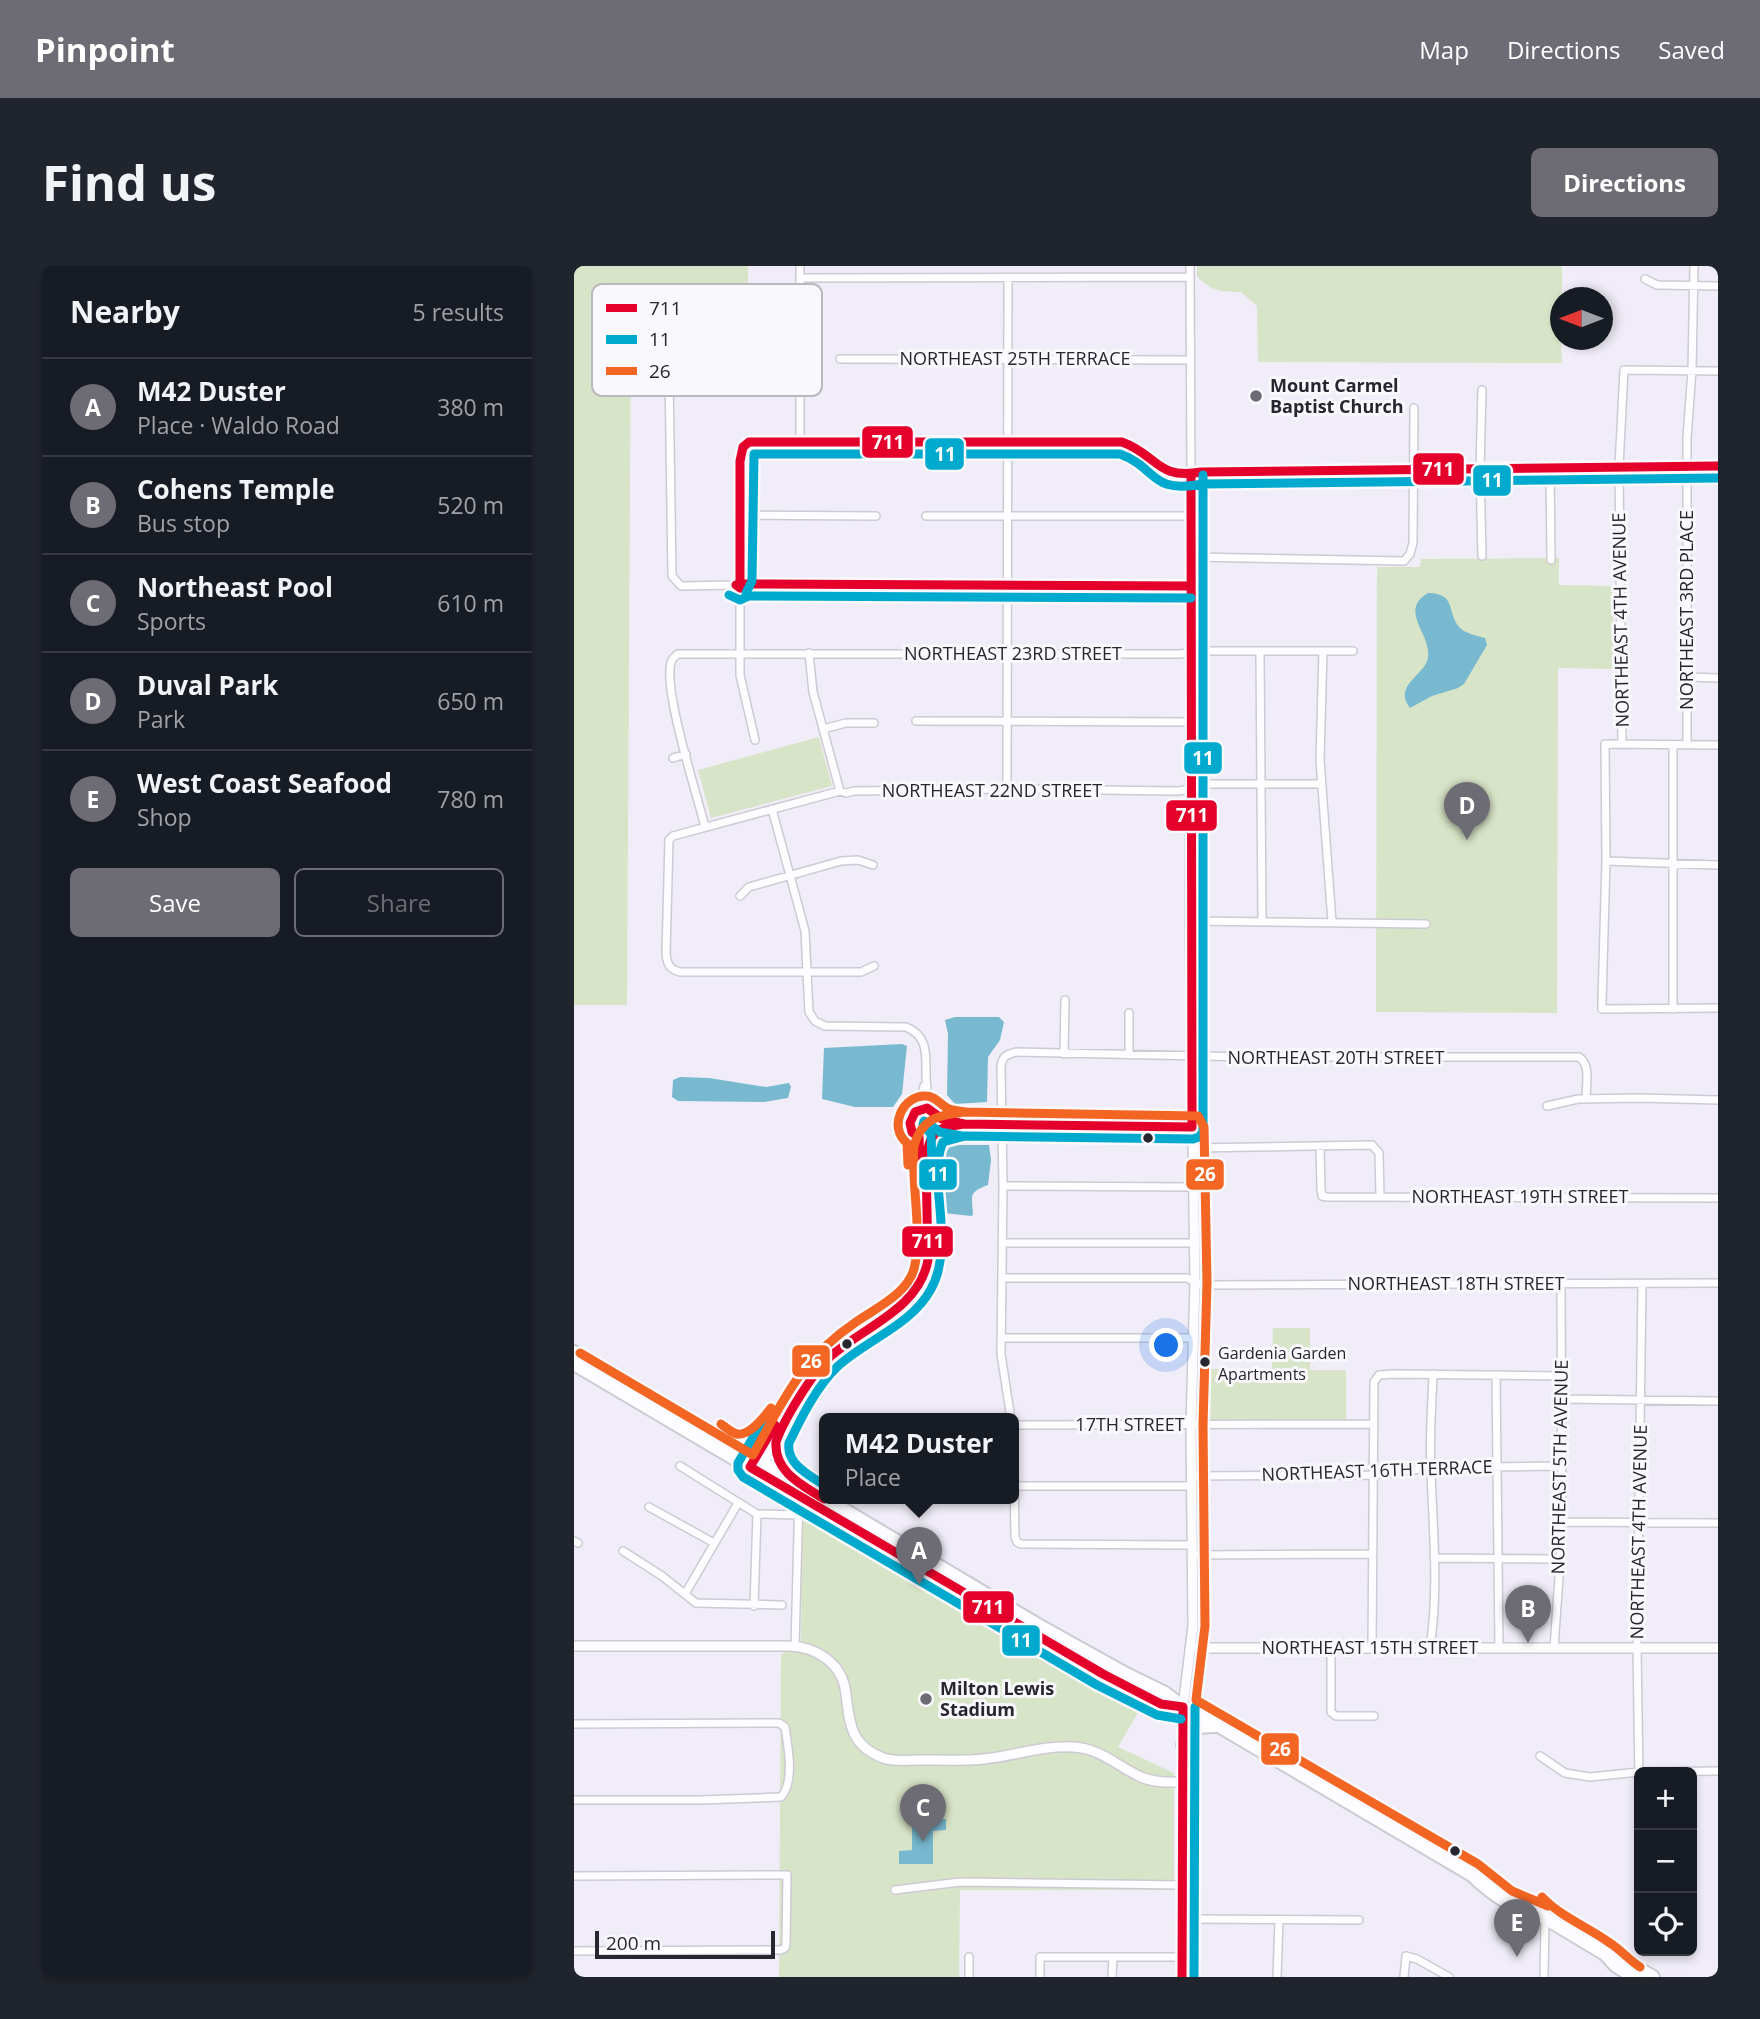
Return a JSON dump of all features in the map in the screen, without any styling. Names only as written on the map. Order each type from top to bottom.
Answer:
[{"type":"highway","points":[[574,1352],[734,1446],[799,1496],[1103,1674],[1161,1704],[1183,1707]]},
{"type":"highway","points":[[574,1364],[757,1465],[793,1480],[819,1495]]},
{"type":"highway","points":[[734,1446],[756,1440],[779,1418]]},
{"type":"highway","points":[[776,1441],[778,1458],[793,1480]]},
{"type":"highway","points":[[833,1504],[1038,1625],[1165,1693],[1183,1707],[1472,1875],[1485,1888],[1530,1915],[1545,1918],[1605,1954],[1620,1958],[1653,1977]]},
{"type":"highway","points":[[1183,1745],[1187,1735],[1195,1727],[1219,1726]]},
{"type":"highway","points":[[1605,1954],[1616,1966],[1634,1977]]},
{"type":"street","points":[[800,266],[800,284]]},
{"type":"street","points":[[1182,1977],[1183,1707],[1190,1648],[1195,1282],[1190,921],[1190,266]]},
{"type":"street","name":"NORTHEAST 3RD PLACE","points":[[1687,745],[1687,466],[1694,266]]},
{"type":"street","points":[[800,278],[1190,277]]},
{"type":"street","points":[[1007,789],[1008,279]]},
{"type":"street","points":[[1645,279],[1657,285],[1718,286]]},
{"type":"street","name":"NORTHEAST 25TH TERRACE","points":[[840,359],[1191,360]]},
{"type":"street","name":"NORTHEAST 4TH AVENUE","points":[[1673,1009],[1602,1009],[1606,861],[1605,744],[1622,744],[1619,467],[1624,370],[1692,370]]},
{"type":"street","points":[[1692,370],[1718,371]]},
{"type":"street","points":[[1482,390],[1482,556]]},
{"type":"street","points":[[669,396],[672,576],[681,586],[1191,586]]},
{"type":"street","points":[[800,396],[800,440]]},
{"type":"street","points":[[1192,557],[1404,561],[1410,554],[1413,543],[1414,408]]},
{"type":"street","points":[[755,740],[741,688],[742,653],[739,638],[740,461],[745,445],[749,442],[1122,442],[1138,448],[1165,473],[1191,475],[1201,472],[1718,466]]},
{"type":"street","points":[[1550,468],[1551,560]]},
{"type":"street","points":[[741,515],[876,516]]},
{"type":"street","points":[[926,516],[1191,516]]},
{"type":"street","points":[[732,653],[739,638]]},
{"type":"street","points":[[1323,651],[1320,760],[1332,922]]},
{"type":"street","name":"NORTHEAST 23RD STREET","points":[[686,754],[673,701],[670,672],[674,657],[684,653],[1353,651]]},
{"type":"street","points":[[1260,652],[1262,921]]},
{"type":"street","points":[[808,653],[809,675],[840,791]]},
{"type":"street","points":[[1688,677],[1718,678]]},
{"type":"street","points":[[916,721],[1191,722]]},
{"type":"street","points":[[823,729],[846,723],[874,723]]},
{"type":"street","points":[[1622,744],[1718,745]]},
{"type":"street","points":[[1673,745],[1673,1009],[1718,1008]]},
{"type":"street","points":[[673,758],[686,754],[705,827]]},
{"type":"street","name":"NORTHEAST 22ND STREET","points":[[808,972],[673,970],[667,964],[666,953],[668,840],[673,836],[840,791],[1178,791],[1200,784],[1321,784]]},
{"type":"street","points":[[772,809],[805,931],[809,1012],[815,1021],[825,1026],[906,1027],[915,1031],[925,1045],[929,1108],[939,1123]]},
{"type":"street","points":[[740,896],[749,887],[841,861],[858,860],[873,865]]},
{"type":"street","points":[[1606,861],[1718,865]]},
{"type":"street","points":[[1190,921],[1426,924]]},
{"type":"street","points":[[808,972],[861,972],[874,966]]},
{"type":"street","points":[[1064,1054],[1065,1000]]},
{"type":"street","points":[[1129,1013],[1129,1055]]},
{"type":"street","name":"NORTHEAST 20TH STREET","points":[[1002,1124],[1002,1059],[1016,1052],[1192,1056],[1579,1057],[1586,1066],[1586,1099]]},
{"type":"street","points":[[919,1109],[926,1078]]},
{"type":"street","points":[[1547,1106],[1586,1099],[1718,1100]]},
{"type":"street","points":[[929,1108],[919,1109],[912,1115],[910,1123],[912,1132],[919,1137],[930,1137]]},
{"type":"street","points":[[939,1123],[1192,1127]]},
{"type":"street","points":[[757,1465],[779,1418],[824,1347],[907,1300],[918,1289],[925,1276],[929,1248],[927,1154],[930,1137],[939,1123]]},
{"type":"street","points":[[1002,1124],[1000,1338],[1010,1413]]},
{"type":"street","points":[[757,1465],[776,1441],[821,1367],[902,1292],[911,1280],[917,1265],[919,1137]]},
{"type":"street","points":[[1193,1148],[1372,1145],[1379,1153],[1380,1197]]},
{"type":"street","name":"NORTHEAST 19TH STREET","points":[[1320,1146],[1322,1196],[1718,1198]]},
{"type":"street","points":[[1003,1186],[1193,1187]]},
{"type":"street","points":[[1002,1243],[1194,1244]]},
{"type":"street","name":"NORTHEAST 18TH STREET","points":[[1002,1278],[1187,1278],[1202,1285],[1718,1283]]},
{"type":"street","name":"NORTHEAST 4TH AVENUE","points":[[1639,1767],[1637,1648],[1642,1284]]},
{"type":"street","name":"NORTHEAST 5TH AVENUE","points":[[1554,1648],[1562,1522],[1561,1285]]},
{"type":"street","points":[[1000,1338],[1194,1338]]},
{"type":"street","points":[[1371,1648],[1373,1391],[1376,1379],[1379,1375],[1394,1374],[1562,1376]]},
{"type":"street","points":[[1430,1648],[1435,1612],[1430,1468],[1433,1374]]},
{"type":"street","points":[[1496,1375],[1499,1648]]},
{"type":"street","points":[[1562,1399],[1718,1401]]},
{"type":"street","name":"17TH STREET","points":[[1019,1425],[1373,1424]]},
{"type":"street","points":[[680,1466],[757,1514],[799,1515]]},
{"type":"street","name":"NORTHEAST 16TH TERRACE","points":[[1019,1486],[1373,1475],[1430,1468],[1562,1466]]},
{"type":"street","points":[[795,1646],[799,1496]]},
{"type":"street","points":[[685,1594],[738,1503]]},
{"type":"street","points":[[1015,1504],[1017,1542],[1049,1545],[1192,1545]]},
{"type":"street","points":[[649,1507],[714,1543]]},
{"type":"street","points":[[754,1606],[757,1514]]},
{"type":"street","points":[[1562,1522],[1718,1523]]},
{"type":"street","points":[[623,1551],[696,1603],[782,1605]]},
{"type":"street","points":[[1192,1555],[1372,1554]]},
{"type":"street","points":[[1434,1558],[1559,1559]]},
{"type":"street","points":[[574,1646],[809,1648],[834,1665],[845,1686],[852,1732],[861,1745],[884,1759],[984,1759],[1052,1747],[1073,1747],[1104,1754],[1143,1778],[1184,1782]]},
{"type":"street","name":"NORTHEAST 15TH STREET","points":[[1190,1648],[1718,1648]]},
{"type":"street","points":[[1331,1648],[1331,1712],[1336,1716],[1374,1716]]},
{"type":"street","points":[[574,1724],[779,1723],[783,1726],[787,1738],[788,1786],[781,1797],[574,1800]]},
{"type":"street","points":[[1540,1756],[1565,1773],[1590,1777],[1634,1773]]},
{"type":"street","points":[[1697,1771],[1718,1771]]},
{"type":"street","points":[[574,1876],[787,1875],[785,1948],[574,1951]]},
{"type":"street","points":[[895,1890],[960,1882],[1182,1885]]},
{"type":"street","points":[[1544,1977],[1545,1918]]},
{"type":"street","points":[[1182,1919],[1359,1920]]},
{"type":"street","points":[[1277,1977],[1279,1920]]},
{"type":"street","points":[[1404,1977],[1406,1956],[1417,1959],[1449,1977]]},
{"type":"street","points":[[968,1977],[969,1957]]},
{"type":"street","points":[[1040,1977],[1040,1957],[1182,1957]]},
{"type":"street","points":[[1112,1977],[1113,1957]]},
{"type":"green space","points":[[574,266],[748,266],[748,284],[592,284],[592,396],[630,396],[627,1005],[574,1005]]},
{"type":"green space","points":[[1197,266],[1562,266],[1562,287],[1550,287],[1550,350],[1562,350],[1562,363],[1258,362],[1257,306],[1241,292],[1212,288],[1197,276]]},
{"type":"green space","points":[[1559,558],[1559,585],[1613,586],[1613,669],[1558,668],[1557,1013],[1376,1012],[1377,567],[1420,567],[1421,559]]},
{"type":"green space","points":[[819,737],[832,786],[711,818],[698,770]]},
{"type":"green space","points":[[1273,1328],[1310,1328],[1310,1370],[1346,1370],[1346,1423],[1201,1422],[1201,1369],[1272,1369]]},
{"type":"green space","points":[[810,1510],[1143,1704],[1118,1747],[1174,1773],[1174,1890],[960,1890],[959,1977],[779,1977],[781,1654],[801,1645],[802,1516]]},
{"type":"water","points":[[1428,593],[1443,596],[1450,604],[1459,627],[1467,633],[1485,638],[1487,645],[1464,684],[1410,708],[1405,693],[1407,687],[1428,657],[1428,648],[1418,623],[1416,607]]},
{"type":"water","points":[[955,1017],[999,1017],[1004,1022],[1000,1040],[988,1057],[987,1102],[955,1104],[947,1095],[948,1034],[945,1020]]},
{"type":"water","points":[[902,1044],[907,1046],[902,1094],[893,1107],[855,1107],[822,1099],[824,1048]]},
{"type":"water","points":[[680,1077],[709,1078],[766,1087],[789,1083],[791,1087],[788,1098],[764,1102],[678,1101],[672,1097],[673,1080]]},
{"type":"water","points":[[952,1145],[989,1145],[991,1160],[988,1185],[974,1192],[971,1216],[944,1213],[944,1154]]},
{"type":"water","points":[[912,1818],[946,1819],[946,1830],[933,1831],[933,1864],[899,1864],[899,1851],[912,1850]]},
{"type":"transit line","name":"711","points":[[740,580],[740,461],[743,447],[749,442],[1122,442],[1134,447],[1158,465],[1175,473],[1186,474],[1718,466]]},
{"type":"transit line","name":"11","points":[[746,593],[752,581],[754,454],[1120,454],[1163,483],[1172,486],[1718,478]]},
{"type":"transit line","name":"711","points":[[819,1496],[785,1470],[780,1462],[776,1442],[800,1396],[824,1363],[902,1304],[923,1277],[928,1260],[926,1162],[929,1144],[935,1133],[946,1127],[964,1124],[1192,1127],[1191,475]]},
{"type":"transit line","name":"11","points":[[819,1482],[795,1463],[791,1457],[789,1443],[810,1403],[837,1367],[912,1313],[931,1289],[940,1265],[938,1168],[943,1142],[965,1136],[1193,1139],[1203,1132],[1203,475]]},
{"type":"transit line","name":"711","points":[[736,585],[740,588],[744,584],[1191,586]]},
{"type":"transit line","name":"11","points":[[729,595],[740,600],[749,596],[1191,598]]},
{"type":"transit line","name":"26","points":[[908,1165],[907,1143],[901,1137],[898,1121],[904,1106],[918,1097],[929,1096],[949,1109],[966,1112]]},
{"type":"transit line","name":"711","points":[[920,1165],[919,1137],[912,1132],[910,1123],[915,1112],[927,1108],[942,1119],[964,1124]]},
{"type":"transit line","name":"26","points":[[580,1353],[753,1455],[785,1398],[807,1366],[837,1336],[890,1300],[910,1278],[914,1269],[917,1240],[914,1146],[926,1124],[939,1117],[964,1112],[1198,1116],[1204,1127],[1207,1282],[1203,1425],[1205,1626],[1196,1700],[1478,1864],[1512,1891],[1548,1906]]},
{"type":"transit line","name":"11","points":[[932,1165],[931,1134],[923,1125],[924,1121],[940,1132],[962,1136]]},
{"type":"transit line","name":"26","points":[[721,1424],[737,1434],[742,1434],[756,1425],[771,1408]]},
{"type":"transit line","name":"11","points":[[764,1419],[738,1463],[738,1470],[743,1477],[1097,1685],[1157,1715],[1181,1719]]},
{"type":"transit line","name":"711","points":[[775,1425],[750,1467],[1103,1674],[1161,1704],[1183,1707]]},
{"type":"transit line","name":"711","points":[[1182,1977],[1183,1707]]},
{"type":"transit line","name":"11","points":[[1194,1977],[1195,1707]]},
{"type":"transit line","name":"26","points":[[1542,1897],[1602,1937],[1640,1967]]},
{"type":"place","name":"Mount Carmel Baptist Church","points":[[1256,396]]},
{"type":"place","name":"Duval Park","points":[[1467,840]]},
{"type":"place","name":"Gardenia Garden Apartments","points":[[1205,1362]]},
{"type":"place","name":"M42 Duster","points":[[919,1585]]},
{"type":"place","name":"Cohens Temple","points":[[1528,1643]]},
{"type":"place","name":"Milton Lewis Stadium","points":[[926,1699]]},
{"type":"place","name":"Northeast Pool","points":[[923,1842]]},
{"type":"place","name":"West Coast Seafood","points":[[1517,1957]]}]
